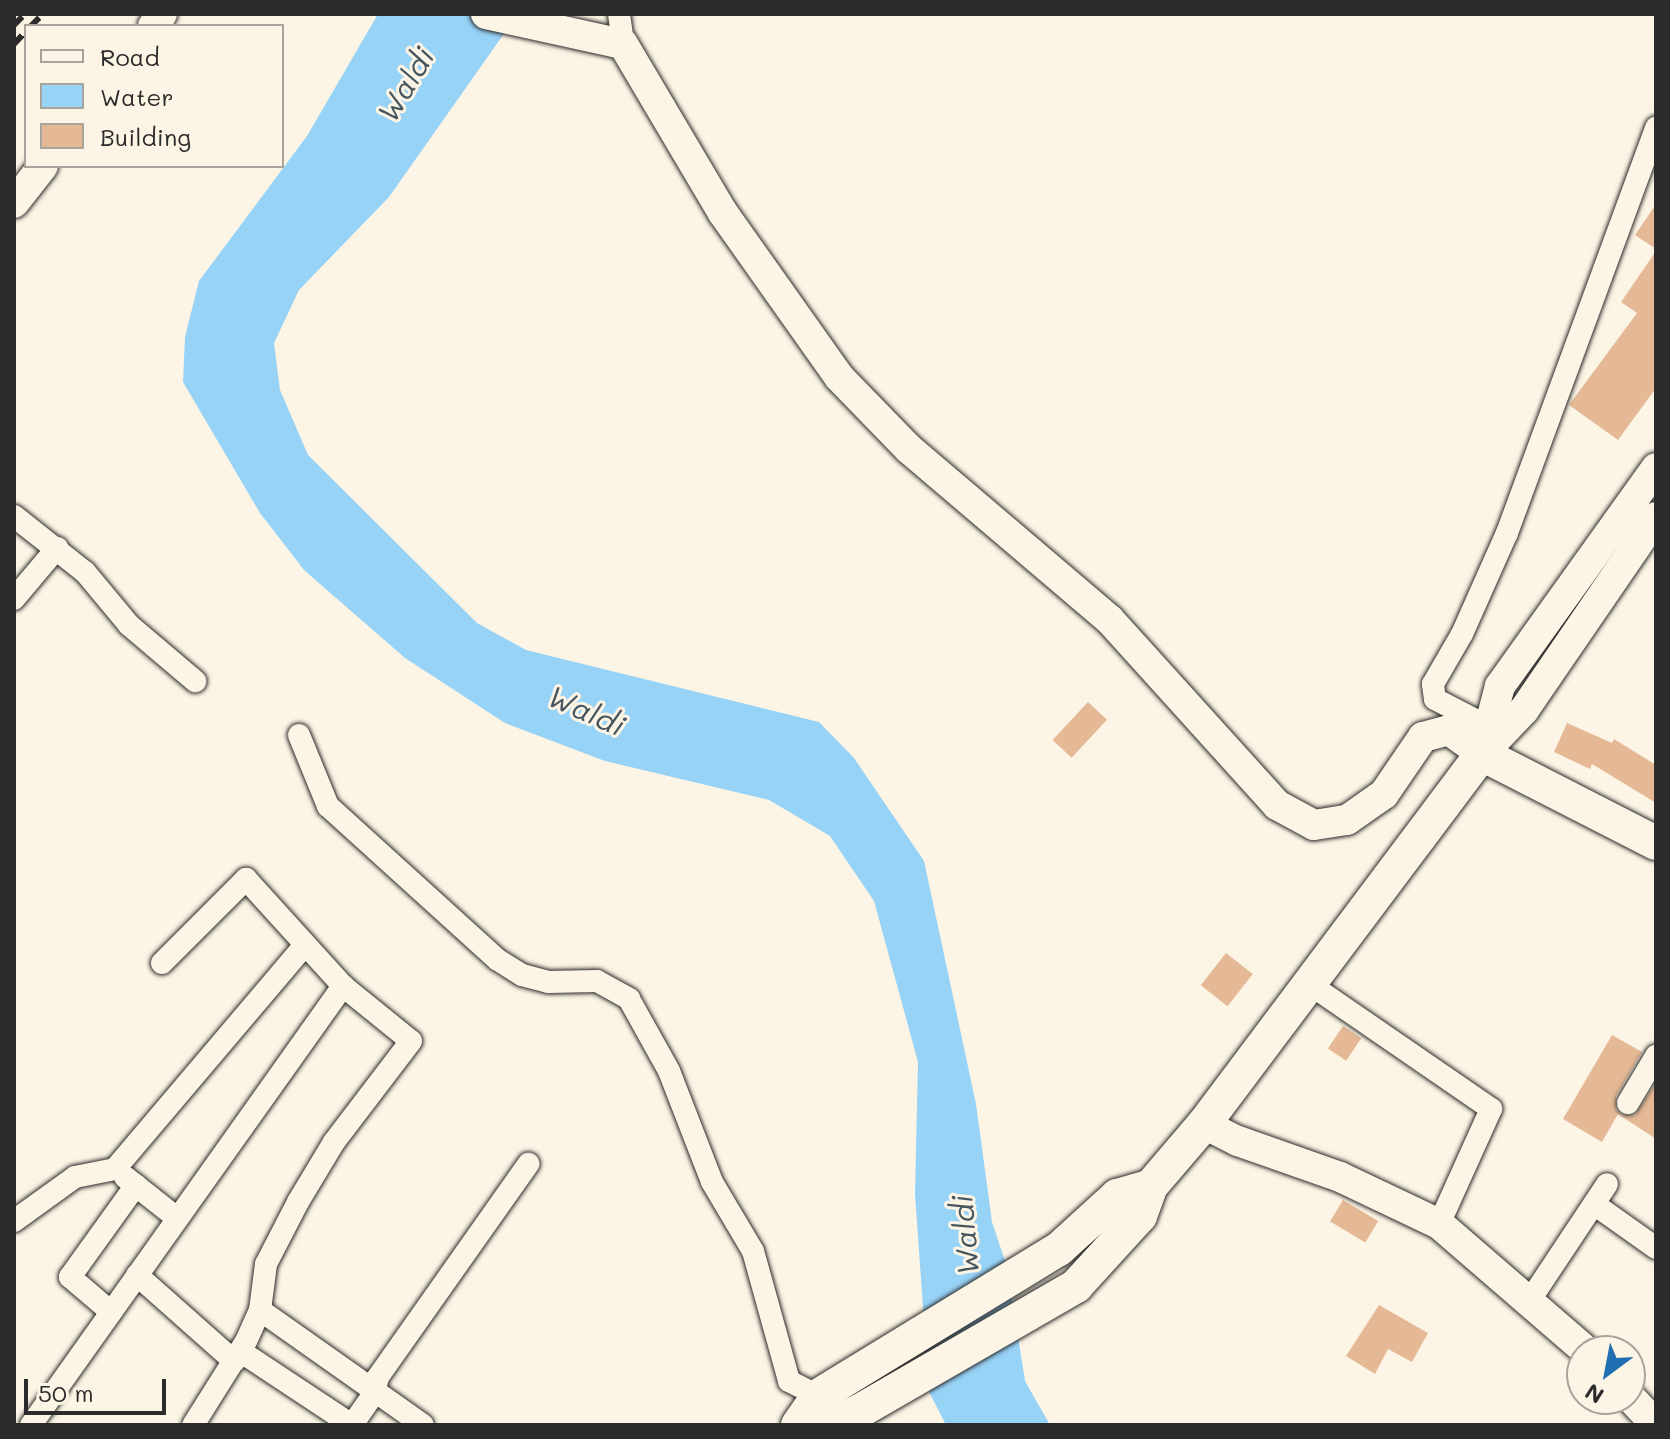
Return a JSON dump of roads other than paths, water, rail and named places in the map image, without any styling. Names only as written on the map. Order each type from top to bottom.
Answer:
[{"type":"main road","points":[[799,1425],[832,1424],[1076,1286],[1140,1216],[1151,1186],[1204,1124],[1486,741],[1656,843]]},
{"type":"main road","points":[[799,1425],[818,1396],[1059,1249],[1117,1196],[1151,1186]]},
{"type":"street","points":[[486,14],[623,44]]},
{"type":"street","points":[[619,14],[623,44],[723,213],[839,377],[909,449],[1109,619],[1277,805],[1314,825],[1347,820],[1384,794],[1423,737],[1449,730],[1486,741]]},
{"type":"street","points":[[1486,741],[1435,699],[1433,684],[1451,658],[1507,533],[1656,127]]},
{"type":"street","points":[[14,203],[41,168]]},
{"type":"street","points":[[1486,741],[1500,686],[1656,468]]},
{"type":"street","points":[[14,516],[85,572],[129,625],[195,681]]},
{"type":"street","points":[[1486,741],[1524,710],[1656,517]]},
{"type":"street","points":[[14,599],[57,548]]},
{"type":"street","points":[[299,735],[328,806],[498,960],[522,975],[548,982],[597,981],[629,999],[669,1071],[712,1182],[753,1251],[789,1381],[818,1396]]},
{"type":"street","points":[[162,963],[246,879],[303,947],[343,986],[411,1041],[334,1142],[298,1202],[266,1264],[260,1310],[200,1423]]},
{"type":"street","points":[[14,1221],[75,1177],[115,1169],[303,947]]},
{"type":"street","points":[[1308,983],[1491,1109],[1439,1224]]},
{"type":"street","points":[[31,1425],[343,986]]},
{"type":"street","points":[[1628,1103],[1656,1056]]},
{"type":"street","points":[[1204,1124],[1238,1141],[1340,1177],[1439,1224],[1568,1335]]},
{"type":"street","points":[[137,1275],[237,1356],[352,1425],[374,1393],[378,1377],[528,1164]]},
{"type":"street","points":[[115,1169],[177,1218]]},
{"type":"street","points":[[1530,1300],[1607,1184]]},
{"type":"street","points":[[111,1312],[70,1277],[136,1185]]},
{"type":"street","points":[[1594,1204],[1656,1248]]},
{"type":"street","points":[[260,1310],[423,1425]]},
{"type":"water","name":"Waldi","points":[[378,14],[518,14],[389,197],[299,290],[274,343],[280,390],[308,455],[477,623],[526,650],[819,722],[854,758],[924,861],[976,1104],[992,1222],[1007,1267],[1025,1381],[1050,1425],[946,1425],[929,1392],[915,1194],[918,1062],[874,901],[830,836],[769,800],[605,761],[505,723],[405,658],[304,570],[260,513],[183,382],[185,337],[199,281],[307,136]]},
{"type":"railway","points":[[14,25],[25,14]]},
{"type":"railway","points":[[33,24],[43,14]]},
{"type":"railway","points":[[14,44],[24,33]]}]
